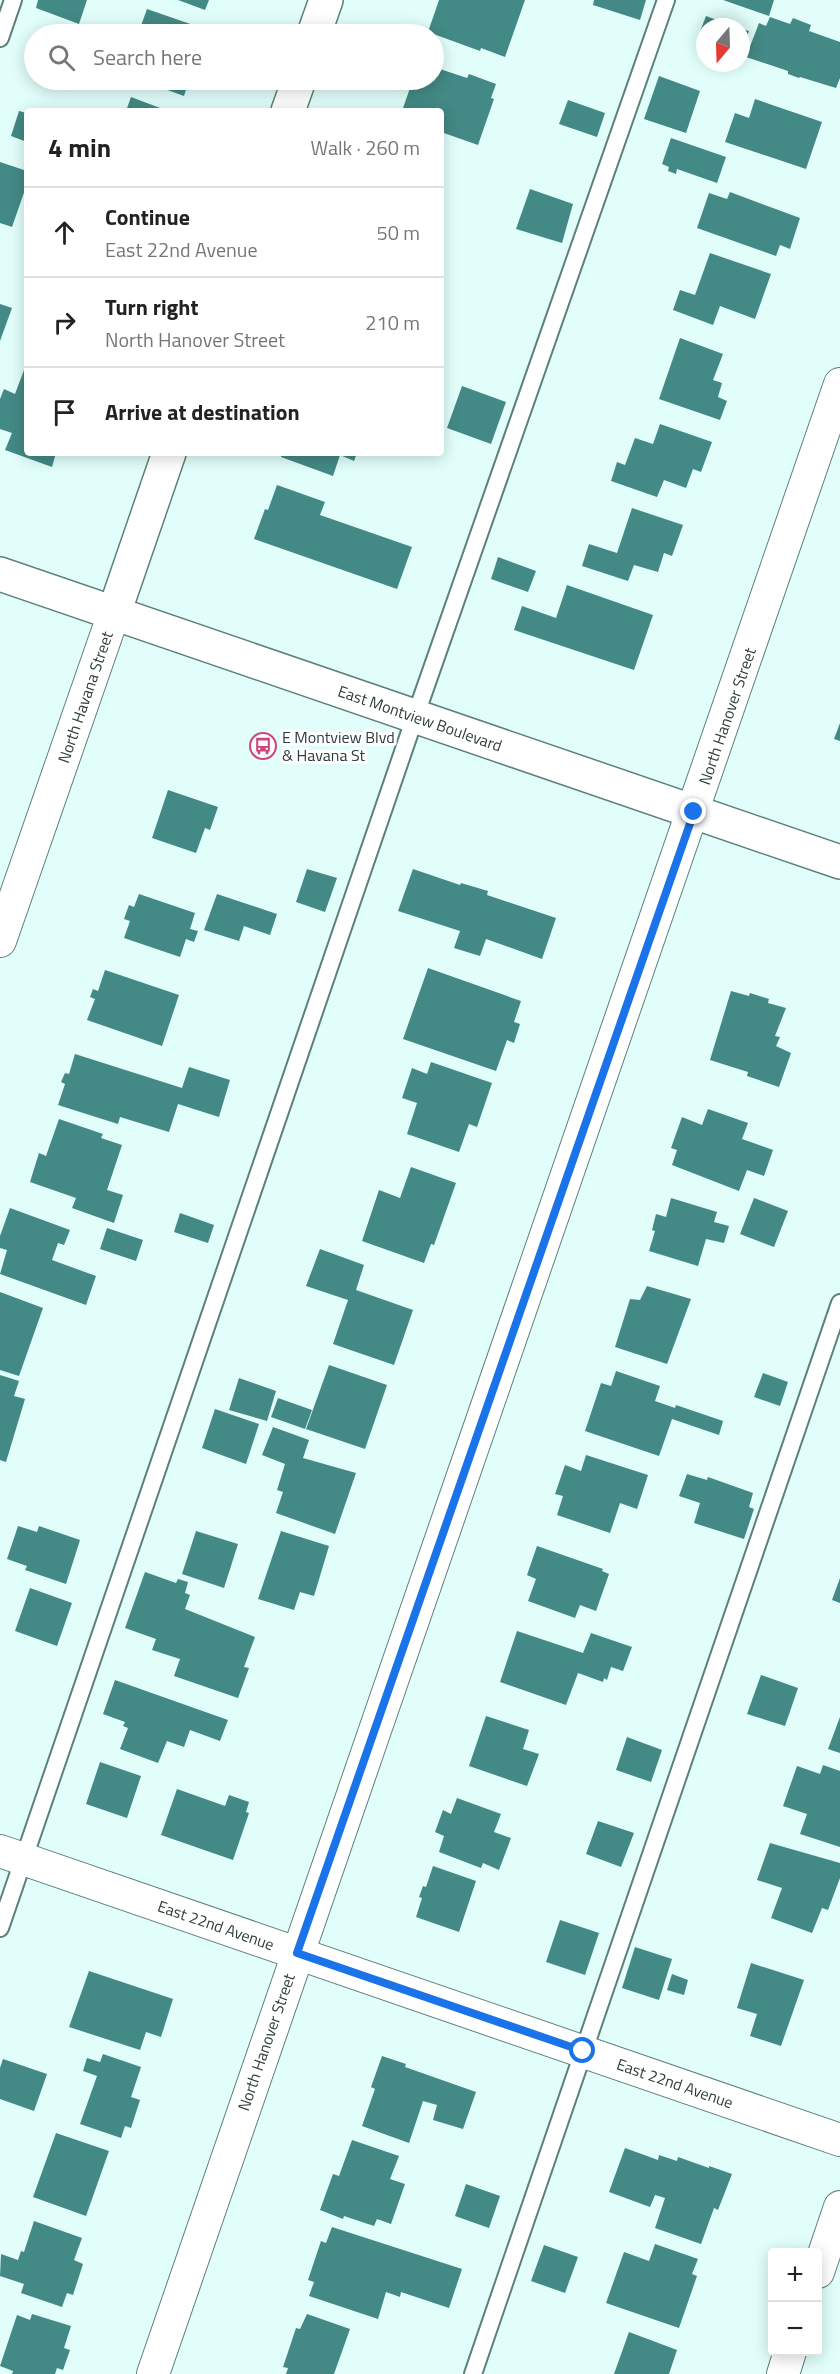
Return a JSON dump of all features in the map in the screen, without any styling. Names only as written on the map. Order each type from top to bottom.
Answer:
[{"type":"main road","points":[[318,24],[326,0]]},
{"type":"main road","points":[[289,108],[295,90]]},
{"type":"main road","name":"North Havana Street","points":[[114,613],[168,456]]},
{"type":"main road","name":"East Montview Boulevard","points":[[0,574],[840,862]]},
{"type":"street","name":"North Hanover Street","points":[[153,2374],[840,384]]},
{"type":"street","name":"North Havana Street","points":[[0,941],[114,613]]},
{"type":"street","name":"East 22nd Avenue","points":[[12,1855],[840,2140]]},
{"type":"street","points":[[822,2260],[840,2207]]},
{"type":"street","points":[[783,2374],[789,2356]]},
{"type":"lane","points":[[0,38],[13,0]]},
{"type":"lane","points":[[0,1928],[12,1855],[666,0]]},
{"type":"lane","points":[[473,2374],[840,1303]]},
{"type":"building","points":[[38,0],[87,0],[79,24],[36,8]]},
{"type":"building","points":[[178,0],[209,0],[205,10]]},
{"type":"building","points":[[439,0],[525,0],[505,57],[444,38],[444,24],[431,24]]},
{"type":"building","points":[[594,0],[646,0],[640,20],[593,5]]},
{"type":"building","points":[[723,0],[774,0],[769,16]]},
{"type":"building","points":[[147,9],[190,24],[142,24]]},
{"type":"building","points":[[770,17],[790,24],[793,18],[811,25],[809,31],[840,42],[840,78],[836,88],[799,78],[788,74],[788,71],[750,58],[750,47],[759,23],[766,26]]},
{"type":"building","points":[[444,70],[467,78],[469,74],[496,84],[491,98],[494,99],[478,145],[444,133],[444,108],[403,108],[409,90],[444,90]]},
{"type":"building","points":[[659,76],[700,91],[686,133],[644,119]]},
{"type":"building","points":[[168,90],[186,90],[184,96]]},
{"type":"building","points":[[131,97],[160,108],[127,108]]},
{"type":"building","points":[[755,99],[822,122],[806,169],[725,142],[735,113],[749,118]]},
{"type":"building","points":[[568,100],[605,113],[597,137],[559,124]]},
{"type":"building","points":[[19,111],[24,112],[24,141],[11,136]]},
{"type":"building","points":[[671,138],[726,157],[717,183],[677,169],[676,174],[668,171],[669,167],[662,164]]},
{"type":"building","points":[[0,162],[24,170],[24,193],[12,227],[0,223]]},
{"type":"building","points":[[530,189],[573,204],[562,243],[516,229]]},
{"type":"building","points":[[730,192],[800,218],[790,249],[780,245],[776,256],[697,228],[709,193],[727,199]]},
{"type":"building","points":[[710,253],[771,274],[755,319],[720,306],[713,325],[673,310],[680,290],[695,295]]},
{"type":"building","points":[[0,304],[12,308],[0,341]]},
{"type":"building","points":[[680,338],[723,354],[713,380],[722,383],[718,397],[727,401],[720,420],[659,399]]},
{"type":"building","points":[[24,370],[24,456],[55,456],[52,467],[5,450],[12,433],[0,429],[0,399],[4,389],[15,394]]},
{"type":"building","points":[[462,386],[506,402],[491,444],[447,428]]},
{"type":"building","points":[[660,424],[712,442],[701,472],[693,469],[686,488],[664,480],[657,497],[611,481],[617,462],[625,465],[635,438],[653,444]]},
{"type":"building","points":[[281,456],[340,456],[333,476]]},
{"type":"building","points":[[342,456],[356,456],[354,461]]},
{"type":"building","points":[[277,485],[325,502],[320,515],[412,547],[397,589],[254,539]]},
{"type":"building","points":[[632,508],[683,525],[672,556],[664,553],[658,572],[634,565],[628,581],[582,566],[589,544],[617,553]]},
{"type":"building","points":[[498,557],[536,571],[528,592],[491,579]]},
{"type":"building","points":[[567,585],[653,615],[634,670],[514,630],[522,606],[556,618]]},
{"type":"building","points":[[840,723],[840,741],[834,739]]},
{"type":"building","points":[[168,790],[218,807],[210,830],[205,828],[196,853],[152,838]]},
{"type":"building","points":[[307,869],[337,878],[325,912],[296,902]]},
{"type":"building","points":[[413,869],[460,885],[461,883],[488,891],[487,895],[556,918],[542,959],[486,939],[480,956],[454,948],[460,931],[398,911]]},
{"type":"building","points":[[139,894],[195,913],[190,929],[198,931],[194,942],[186,939],[180,957],[124,938],[130,921],[124,919],[129,905],[134,907]]},
{"type":"building","points":[[217,894],[277,914],[270,935],[244,926],[239,941],[204,930]]},
{"type":"building","points":[[428,968],[521,1001],[514,1022],[520,1024],[514,1043],[507,1040],[496,1071],[403,1039]]},
{"type":"building","points":[[105,970],[179,995],[162,1046],[87,1020],[95,999],[90,997],[93,989],[98,991]]},
{"type":"building","points":[[731,991],[749,996],[750,993],[769,999],[768,1003],[786,1008],[775,1036],[780,1037],[776,1046],[791,1053],[779,1087],[747,1076],[748,1072],[710,1060]]},
{"type":"building","points":[[75,1054],[182,1088],[189,1067],[230,1080],[219,1117],[178,1104],[169,1132],[120,1117],[118,1124],[58,1105],[65,1084],[61,1082],[65,1073],[69,1074]]},
{"type":"building","points":[[431,1062],[492,1083],[477,1127],[469,1124],[459,1152],[407,1134],[417,1103],[402,1098],[412,1068],[427,1074]]},
{"type":"building","points":[[708,1109],[748,1123],[742,1139],[773,1150],[764,1176],[747,1170],[739,1191],[672,1165],[677,1150],[671,1148],[682,1117],[702,1125]]},
{"type":"building","points":[[59,1119],[103,1134],[101,1138],[122,1145],[107,1190],[123,1195],[114,1223],[72,1208],[76,1198],[30,1182],[39,1153],[46,1156]]},
{"type":"building","points":[[411,1167],[456,1183],[434,1245],[431,1244],[424,1263],[362,1241],[379,1190],[400,1198]]},
{"type":"building","points":[[671,1198],[717,1212],[714,1222],[729,1226],[724,1243],[706,1239],[698,1266],[649,1251],[655,1231],[652,1230],[656,1214],[666,1217]]},
{"type":"building","points":[[754,1198],[788,1211],[774,1247],[740,1234]]},
{"type":"building","points":[[10,1208],[70,1230],[64,1245],[58,1243],[52,1260],[96,1276],[86,1305],[0,1274],[7,1250],[0,1248],[0,1236]]},
{"type":"building","points":[[180,1213],[214,1225],[208,1243],[174,1232]]},
{"type":"building","points":[[107,1228],[143,1240],[136,1261],[100,1249]]},
{"type":"building","points":[[320,1249],[364,1265],[356,1290],[413,1310],[394,1365],[333,1344],[348,1300],[306,1286]]},
{"type":"building","points":[[647,1286],[691,1299],[667,1364],[615,1347],[630,1299],[640,1300]]},
{"type":"building","points":[[0,1292],[43,1308],[19,1376],[0,1370]]},
{"type":"building","points":[[329,1365],[387,1385],[365,1449],[306,1429]]},
{"type":"building","points":[[616,1371],[660,1386],[655,1401],[675,1408],[676,1405],[723,1421],[719,1435],[672,1419],[659,1456],[585,1431],[601,1383],[611,1386]]},
{"type":"building","points":[[763,1373],[788,1382],[780,1406],[754,1397]]},
{"type":"building","points":[[0,1375],[19,1381],[14,1396],[25,1399],[6,1462],[0,1460]]},
{"type":"building","points":[[239,1378],[276,1391],[267,1421],[229,1410]]},
{"type":"building","points":[[278,1398],[312,1410],[305,1429],[271,1417]]},
{"type":"building","points":[[215,1409],[259,1424],[246,1464],[202,1448]]},
{"type":"building","points":[[273,1427],[309,1440],[303,1458],[356,1473],[335,1534],[276,1513],[283,1492],[277,1490],[285,1464],[262,1455]]},
{"type":"building","points":[[586,1455],[648,1475],[637,1509],[620,1503],[610,1533],[557,1515],[563,1496],[555,1494],[565,1465],[581,1471]]},
{"type":"building","points":[[687,1474],[707,1480],[708,1477],[753,1493],[749,1507],[754,1509],[744,1539],[694,1523],[700,1503],[679,1496]]},
{"type":"building","points":[[18,1526],[37,1532],[39,1526],[80,1540],[66,1584],[25,1570],[27,1566],[7,1559]]},
{"type":"building","points":[[196,1531],[238,1544],[224,1588],[182,1574]]},
{"type":"building","points":[[281,1531],[329,1546],[314,1596],[300,1592],[294,1610],[258,1599]]},
{"type":"building","points":[[537,1546],[603,1569],[602,1571],[609,1574],[596,1611],[580,1605],[575,1618],[528,1601],[536,1579],[527,1575]]},
{"type":"building","points":[[145,1572],[176,1583],[178,1579],[188,1582],[185,1593],[190,1595],[185,1609],[255,1637],[244,1667],[249,1668],[238,1698],[174,1676],[180,1659],[152,1650],[156,1639],[125,1628]]},
{"type":"building","points":[[840,1578],[840,1603],[832,1600]]},
{"type":"building","points":[[30,1588],[72,1603],[57,1646],[15,1631]]},
{"type":"building","points":[[517,1631],[583,1653],[591,1633],[632,1647],[623,1671],[611,1667],[607,1680],[604,1678],[603,1682],[578,1673],[566,1705],[500,1682]]},
{"type":"building","points":[[761,1675],[798,1688],[785,1726],[747,1714]]},
{"type":"building","points":[[115,1680],[228,1720],[220,1741],[190,1730],[184,1747],[167,1741],[158,1763],[120,1749],[128,1728],[123,1726],[125,1722],[103,1714]]},
{"type":"building","points":[[486,1716],[529,1730],[523,1749],[539,1754],[527,1786],[469,1766]]},
{"type":"building","points":[[840,1717],[840,1753],[828,1749]]},
{"type":"building","points":[[627,1737],[662,1750],[651,1782],[616,1770]]},
{"type":"building","points":[[100,1762],[141,1776],[127,1818],[86,1804]]},
{"type":"building","points":[[823,1765],[840,1771],[840,1847],[800,1834],[807,1814],[783,1806],[797,1766],[820,1774]]},
{"type":"building","points":[[177,1789],[225,1806],[229,1795],[249,1802],[246,1812],[249,1813],[233,1860],[161,1835]]},
{"type":"building","points":[[457,1798],[501,1814],[494,1832],[511,1838],[499,1870],[483,1863],[481,1868],[439,1852],[444,1836],[435,1832],[443,1810],[451,1814]]},
{"type":"building","points":[[598,1821],[634,1833],[621,1867],[586,1854]]},
{"type":"building","points":[[770,1843],[840,1863],[840,1878],[828,1910],[822,1908],[812,1933],[771,1918],[782,1888],[757,1880]]},
{"type":"building","points":[[433,1866],[476,1881],[459,1932],[416,1917],[422,1898],[419,1897],[423,1886],[426,1887]]},
{"type":"building","points":[[560,1920],[599,1933],[585,1975],[546,1962]]},
{"type":"building","points":[[635,1947],[672,1959],[659,2000],[622,1988]]},
{"type":"building","points":[[751,1963],[804,1980],[781,2046],[750,2036],[757,2014],[737,2008]]},
{"type":"building","points":[[89,1971],[173,1999],[161,2037],[146,2032],[140,2050],[69,2027]]},
{"type":"building","points":[[672,1974],[688,1980],[684,1995],[667,1990]]},
{"type":"building","points":[[103,2054],[141,2067],[131,2097],[140,2100],[131,2128],[125,2126],[121,2138],[80,2124],[97,2076],[83,2071],[87,2058],[100,2062]]},
{"type":"building","points":[[382,2056],[406,2064],[405,2067],[476,2092],[463,2129],[433,2120],[437,2105],[423,2101],[409,2143],[362,2126],[375,2089],[371,2087]]},
{"type":"building","points":[[3,2059],[47,2074],[34,2111],[0,2099],[0,2068]]},
{"type":"building","points":[[56,2133],[109,2151],[86,2216],[33,2197]]},
{"type":"building","points":[[352,2140],[399,2156],[390,2179],[405,2184],[391,2224],[377,2219],[374,2226],[344,2216],[343,2219],[320,2210],[333,2174],[339,2176]]},
{"type":"building","points":[[625,2148],[658,2160],[659,2155],[677,2161],[678,2157],[732,2174],[718,2210],[714,2208],[701,2244],[655,2228],[665,2198],[655,2195],[650,2207],[609,2192]]},
{"type":"building","points":[[466,2184],[500,2196],[489,2228],[455,2216]]},
{"type":"building","points":[[34,2221],[82,2238],[74,2260],[83,2264],[73,2295],[67,2293],[62,2307],[21,2293],[24,2284],[0,2276],[1,2254],[18,2260],[21,2251],[24,2252]]},
{"type":"building","points":[[332,2227],[462,2269],[449,2308],[401,2292],[400,2297],[386,2292],[378,2319],[309,2296],[314,2282],[308,2280],[321,2241],[326,2243]]},
{"type":"building","points":[[655,2244],[698,2259],[692,2274],[697,2276],[679,2328],[606,2303],[624,2252],[649,2261]]},
{"type":"building","points":[[544,2245],[578,2257],[565,2293],[531,2281]]},
{"type":"building","points":[[32,2314],[71,2326],[64,2348],[70,2350],[63,2370],[57,2368],[55,2374],[12,2374],[13,2371],[0,2366],[17,2315],[30,2320]]},
{"type":"building","points":[[307,2314],[350,2329],[334,2374],[286,2374],[288,2368],[283,2367],[296,2328],[300,2329]]},
{"type":"building","points":[[629,2332],[677,2350],[669,2374],[614,2374]]},
{"type":"place","name":"E Montview Blvd & Havana St","points":[[263,746]]},
{"type":"route","points":[[583,2051],[297,1953],[694,812]]}]
